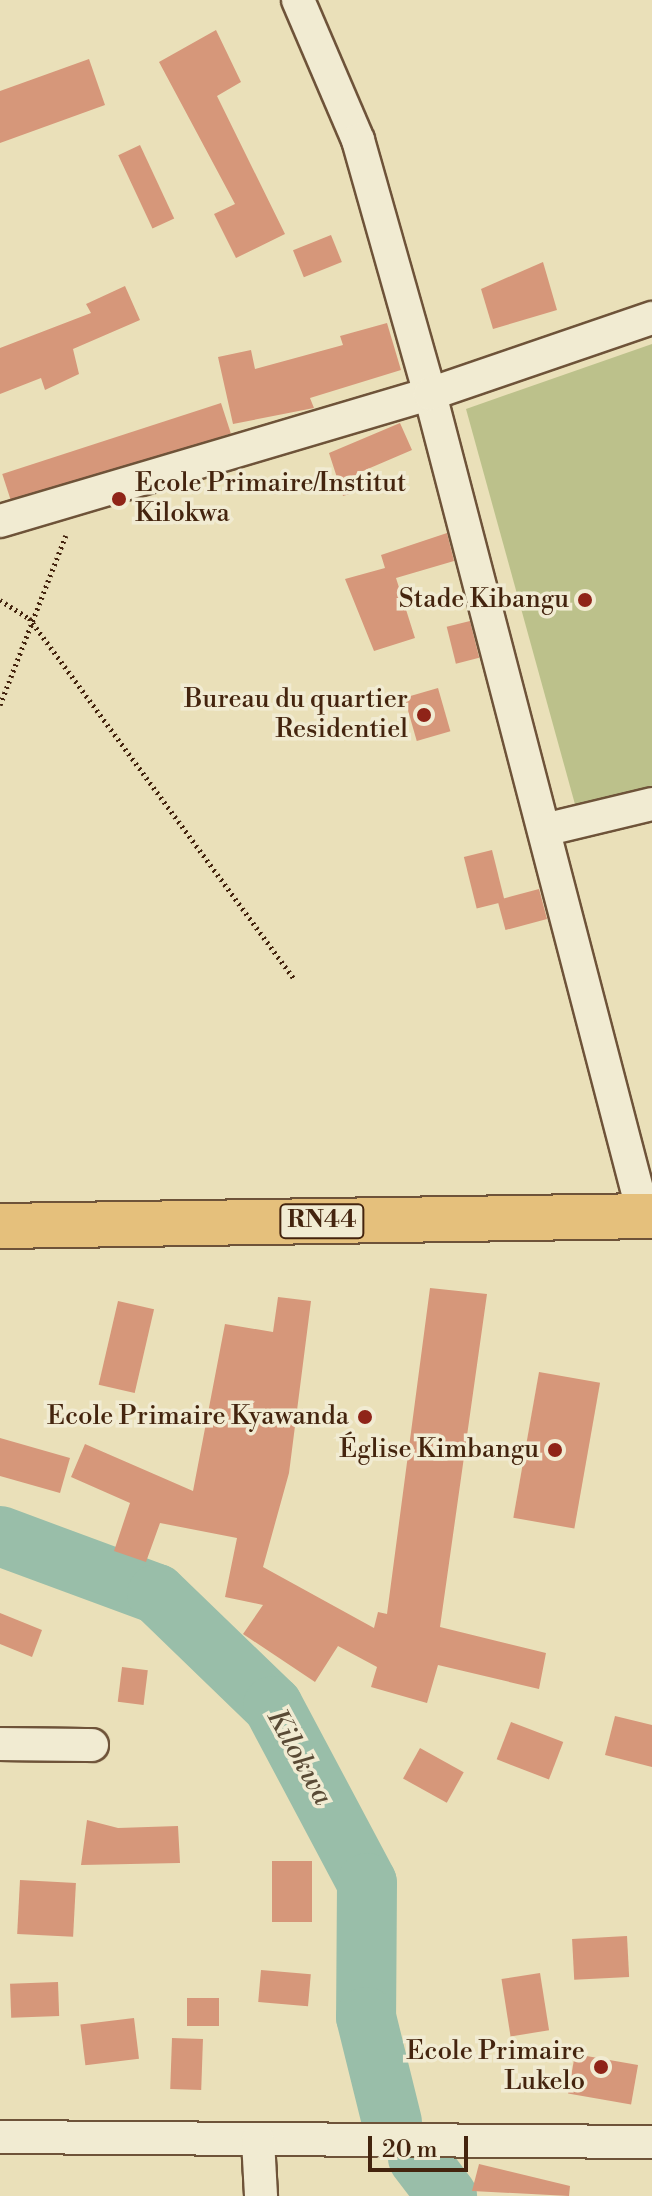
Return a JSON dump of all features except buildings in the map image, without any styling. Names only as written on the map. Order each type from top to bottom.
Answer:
[{"type":"main road","name":"RN44","points":[[0,1226],[648,1216]]},
{"type":"street","points":[[298,0],[358,140],[548,829],[648,1216]]},
{"type":"street","points":[[0,521],[430,394],[652,318]]},
{"type":"street","points":[[548,829],[652,804]]},
{"type":"street","points":[[0,1744],[92,1745]]},
{"type":"street","points":[[0,2137],[652,2142]]},
{"type":"street","points":[[258,2140],[261,2196]]},
{"type":"path","points":[[0,705],[29,618],[82,499]]},
{"type":"path","points":[[0,600],[29,618],[294,979]]},
{"type":"green space","name":"Stade Kibangu","points":[[652,344],[652,790],[576,808],[466,409]]},
{"type":"waterway","name":"Kilokwa","points":[[0,1536],[157,1594],[273,1706],[367,1883],[366,2017],[392,2122]]},
{"type":"waterway","name":"Kilokwa","points":[[418,2158],[447,2196]]},
{"type":"place","name":"Ecole Primaire/Institut Kilokwa","points":[[119,499]]},
{"type":"place","name":"Stade Kibangu","points":[[585,600]]},
{"type":"place","name":"Bureau du quartier Residentiel","points":[[424,715]]},
{"type":"place","name":"Ecole Primaire Kyawanda","points":[[365,1417]]},
{"type":"place","name":"Église Kimbangu","points":[[555,1450]]},
{"type":"place","name":"Ecole Primaire Lukelo","points":[[601,2067]]}]
